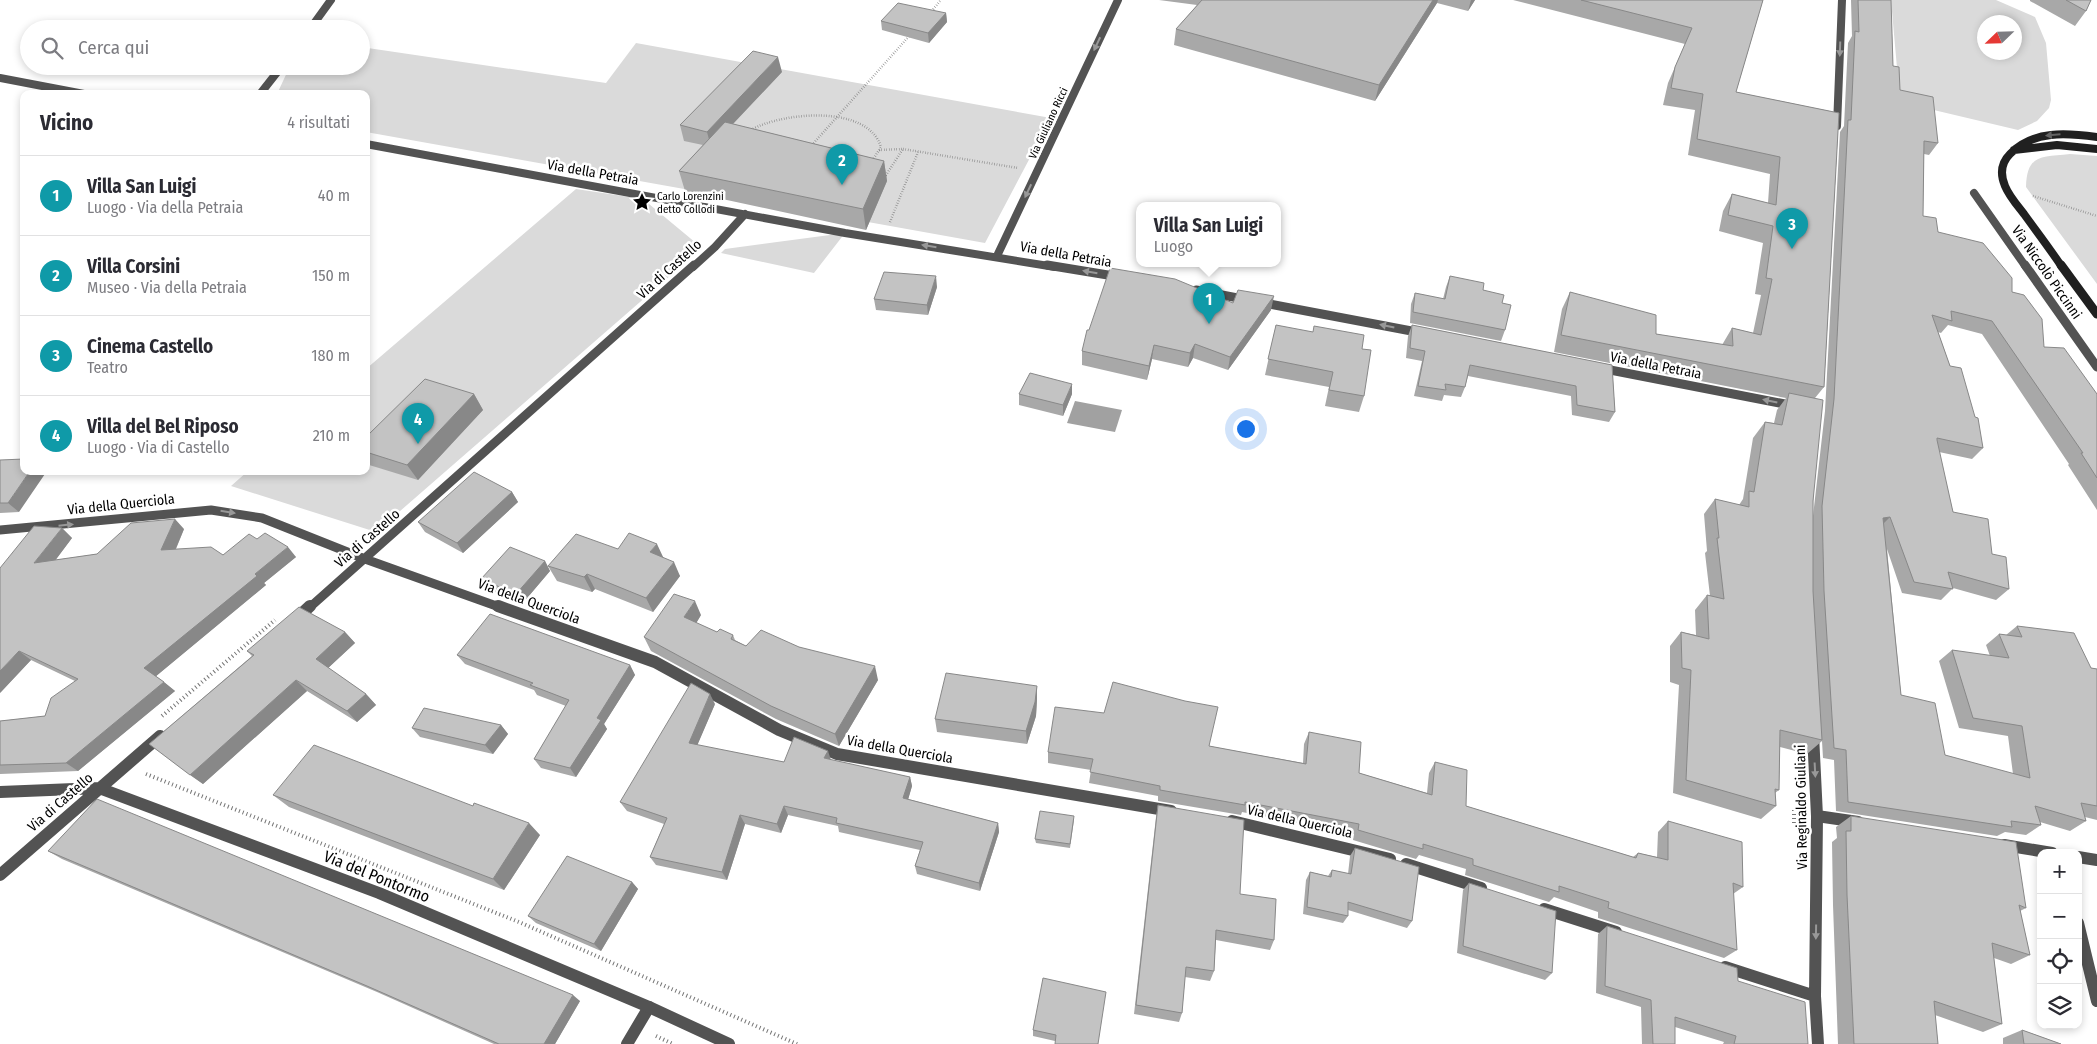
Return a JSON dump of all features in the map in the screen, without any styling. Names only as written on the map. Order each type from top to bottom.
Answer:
[{"type":"main road","points":[[2097,137],[2060,134],[2046,135],[2027,140],[2013,150],[2001,168],[2007,191],[2097,314]]},
{"type":"main road","points":[[2013,150],[2056,145],[2097,149]]},
{"type":"street","points":[[317,20],[331,0]]},
{"type":"street","name":"Via Giuliano Ricci","points":[[997,256],[1118,0]]},
{"type":"street","points":[[1836,136],[1842,0]]},
{"type":"street","points":[[263,90],[275,75]]},
{"type":"street","points":[[0,78],[63,90]]},
{"type":"street","name":"Via della Petraia","points":[[370,145],[845,233],[1130,278]]},
{"type":"street","name":"Via Niccolò Piccinni","points":[[1974,193],[2097,367]]},
{"type":"street","name":"Via di Castello","points":[[287,627],[715,247],[745,214]]},
{"type":"street","points":[[1188,289],[1428,334]]},
{"type":"street","name":"Via della Petraia","points":[[1592,367],[1802,408]]},
{"type":"street","name":"Via della Querciola","points":[[0,530],[211,510],[262,518],[365,559],[656,662],[779,730],[837,754],[1181,813]]},
{"type":"street","name":"Via Reginaldo Giuliani","points":[[1812,727],[1817,816],[1815,996],[1818,1044]]},
{"type":"street","name":"Via di Castello","points":[[0,875],[169,728]]},
{"type":"street","name":"Via del Pontormo","points":[[0,792],[100,788],[379,893],[649,1007],[729,1044]]},
{"type":"street","points":[[1817,816],[1868,824]]},
{"type":"street","name":"Via della Querciola","points":[[1220,819],[1373,853],[1496,893]]},
{"type":"street","points":[[1994,844],[2037,851]]},
{"type":"street","points":[[2082,858],[2097,860]]},
{"type":"street","points":[[1534,905],[1629,936]]},
{"type":"street","points":[[2082,939],[2097,1001]]},
{"type":"street","points":[[1715,964],[1815,996]]},
{"type":"street","points":[[627,1044],[649,1007]]},
{"type":"path","points":[[928,15],[941,0]]},
{"type":"path","points":[[808,150],[915,30]]},
{"type":"path","points":[[746,136],[752,129],[767,122],[787,117],[800,115],[836,118],[863,125],[877,135],[881,147],[869,164]]},
{"type":"path","points":[[880,150],[903,149],[1018,168]]},
{"type":"path","points":[[878,173],[886,175],[903,149]]},
{"type":"path","points":[[890,222],[918,152]]},
{"type":"path","points":[[2033,196],[2097,216]]},
{"type":"path","points":[[156,721],[277,618]]},
{"type":"path","points":[[125,766],[519,922],[797,1044]]},
{"type":"path","points":[[1794,809],[1794,828]]},
{"type":"shaded area","points":[[1891,0],[1996,0],[2035,17],[2046,43],[2051,100],[2049,108],[2037,121],[2018,130],[1900,102]]},
{"type":"shaded area","points":[[636,43],[1051,118],[985,243],[370,133],[370,90],[279,90],[286,75],[370,75],[370,48],[606,83]]},
{"type":"shaded area","points":[[2070,154],[2097,156],[2097,284],[2026,187],[2029,168],[2038,159]]},
{"type":"shaded area","points":[[576,189],[643,199],[702,248],[376,532],[231,486],[243,475],[370,475],[370,366]]},
{"type":"shaded area","points":[[845,233],[814,273],[721,253],[725,249]]},
{"type":"shaded area","points":[[1075,401],[1122,410],[1115,432],[1067,423]]},
{"type":"building","points":[[1202,0],[1433,0],[1379,85],[1176,29]]},
{"type":"building","points":[[1581,0],[1763,0],[1736,92],[1839,113],[1824,387],[1561,335],[1570,292],[1656,315],[1656,334],[1733,346],[1732,328],[1761,335],[1772,279],[1766,278],[1773,226],[1728,215],[1732,194],[1776,205],[1780,157],[1697,139],[1703,94],[1671,88],[1675,67],[1692,28]]},
{"type":"building","points":[[1858,0],[1891,0],[1893,66],[1899,67],[1900,90],[1933,97],[1938,143],[1924,141],[1923,216],[1936,218],[1938,232],[1983,243],[2012,278],[2012,292],[2024,295],[2042,319],[2044,347],[2064,348],[2097,394],[2097,478],[2081,453],[2083,453],[1992,321],[1951,311],[1952,321],[1932,315],[1950,366],[1961,368],[1975,417],[1978,418],[1983,448],[1937,438],[1953,512],[1988,519],[1992,554],[2006,557],[2009,589],[1948,572],[1953,589],[1914,582],[1890,517],[1883,518],[1901,695],[1935,703],[1945,755],[2030,778],[2022,726],[1973,718],[1952,650],[2009,658],[1999,634],[2022,637],[2017,626],[2074,633],[2091,668],[2097,669],[2097,806],[2081,803],[2086,821],[2035,806],[2041,825],[2011,821],[2012,827],[1848,802],[1846,750],[1834,748],[1824,591],[1822,506],[1834,399],[1848,120],[1851,120],[1855,31],[1859,32]]},
{"type":"building","points":[[2066,0],[2091,0],[2086,11]]},
{"type":"building","points":[[898,3],[946,13],[928,33],[881,21]]},
{"type":"building","points":[[753,51],[778,57],[707,132],[680,125]]},
{"type":"building","points":[[725,122],[884,161],[863,209],[679,171]]},
{"type":"building","points":[[1110,268],[1175,279],[1233,303],[1238,290],[1274,296],[1230,357],[1195,344],[1190,353],[1154,345],[1149,366],[1082,351],[1087,330],[1089,330]]},
{"type":"building","points":[[884,272],[936,276],[927,305],[874,299]]},
{"type":"building","points":[[1450,276],[1484,283],[1483,290],[1504,295],[1502,303],[1511,305],[1505,330],[1413,312],[1415,293],[1445,299]]},
{"type":"building","points":[[1276,325],[1313,332],[1314,326],[1364,335],[1362,349],[1371,350],[1364,396],[1329,390],[1333,372],[1268,359]]},
{"type":"building","points":[[1412,325],[1612,365],[1615,412],[1577,405],[1576,386],[1470,365],[1465,387],[1445,384],[1446,390],[1418,386],[1425,351],[1410,348]]},
{"type":"building","points":[[1030,373],[1072,384],[1063,405],[1019,394]]},
{"type":"building","points":[[425,379],[474,394],[407,465],[370,453],[370,433]]},
{"type":"building","points":[[1789,393],[1823,400],[1813,501],[1813,591],[1822,740],[1780,730],[1779,790],[1775,789],[1776,806],[1686,780],[1691,670],[1682,668],[1681,632],[1709,639],[1707,595],[1724,599],[1717,538],[1719,538],[1715,499],[1749,507],[1749,491],[1754,492],[1765,422],[1782,425]]},
{"type":"building","points":[[20,459],[20,475],[27,475],[8,503],[0,503],[0,460]]},
{"type":"building","points":[[474,472],[512,492],[457,543],[418,522]]},
{"type":"building","points":[[175,519],[161,550],[211,547],[223,555],[249,534],[257,539],[265,533],[288,547],[255,574],[257,576],[144,668],[164,682],[66,763],[0,765],[0,721],[45,716],[51,698],[78,679],[19,651],[0,671],[0,568],[34,526],[62,528],[34,563],[97,554],[131,523]]},
{"type":"building","points":[[629,533],[657,544],[650,552],[674,562],[646,598],[587,574],[584,577],[548,566],[576,534],[618,549]]},
{"type":"building","points":[[510,547],[545,561],[516,594],[481,579]]},
{"type":"building","points":[[674,594],[695,601],[684,617],[717,632],[720,629],[733,635],[731,639],[746,646],[761,630],[799,647],[875,666],[835,734],[771,706],[644,637]]},
{"type":"building","points":[[299,607],[345,632],[316,659],[366,694],[347,711],[296,680],[190,775],[149,744],[254,655],[247,651]]},
{"type":"building","points":[[490,614],[630,665],[597,718],[601,720],[570,768],[534,759],[569,700],[530,685],[533,683],[457,655]]},
{"type":"building","points":[[946,673],[1037,686],[1035,702],[1026,731],[935,719]]},
{"type":"building","points":[[1113,682],[1185,701],[1218,707],[1209,746],[1306,764],[1309,732],[1361,742],[1359,773],[1432,795],[1435,762],[1467,770],[1466,806],[1636,858],[1638,853],[1668,860],[1668,821],[1742,842],[1743,887],[1733,883],[1737,950],[1608,908],[1609,902],[1559,886],[1559,892],[1473,865],[1473,859],[1423,844],[1423,849],[1358,830],[1359,824],[1245,802],[1245,805],[1160,790],[1160,786],[1090,772],[1093,759],[1048,752],[1055,707],[1104,713]]},
{"type":"building","points":[[691,683],[710,694],[689,743],[784,762],[794,737],[828,751],[824,758],[910,777],[903,798],[998,823],[979,883],[915,866],[923,842],[836,823],[837,818],[784,806],[777,824],[740,815],[722,872],[650,857],[667,818],[620,802]]},
{"type":"building","points":[[424,708],[501,725],[485,745],[412,728]]},
{"type":"building","points":[[314,745],[473,806],[474,803],[529,823],[493,879],[273,795]]},
{"type":"building","points":[[97,799],[573,995],[544,1044],[499,1044],[48,851]]},
{"type":"building","points":[[1158,805],[1244,820],[1240,894],[1276,899],[1274,940],[1216,930],[1214,971],[1186,967],[1182,1013],[1136,1005]]},
{"type":"building","points":[[1040,811],[1074,816],[1070,844],[1035,839]]},
{"type":"building","points":[[1851,816],[2016,842],[2026,908],[2019,905],[2030,955],[1992,943],[2002,1024],[1934,1001],[1938,1044],[1854,1044],[1846,831],[1851,831]]},
{"type":"building","points":[[1355,848],[1419,867],[1412,921],[1348,902],[1348,916],[1307,907],[1310,872],[1331,877],[1332,870],[1351,874]]},
{"type":"building","points":[[567,856],[632,882],[594,944],[528,916]]},
{"type":"building","points":[[1469,883],[1556,911],[1552,973],[1463,946]]},
{"type":"building","points":[[1607,926],[1737,968],[1738,981],[1805,1002],[1808,1044],[1734,1044],[1736,1036],[1675,1017],[1675,1044],[1653,1044],[1651,1000],[1605,986]]},
{"type":"building","points":[[1043,978],[1106,992],[1098,1044],[1055,1044],[1056,1035],[1033,1030]]},
{"type":"building","points":[[2022,1030],[2061,1044],[2024,1044]]},
{"type":"place","name":"Villa Corsini","points":[[842,185]]},
{"type":"place","name":"Carlo Lorenzini detto Collodi","points":[[642,202]]},
{"type":"place","name":"Cinema Castello","points":[[1792,249]]},
{"type":"place","name":"Villa San Luigi","points":[[1209,324]]},
{"type":"place","name":"Villa del Bel Riposo","points":[[418,444]]}]
